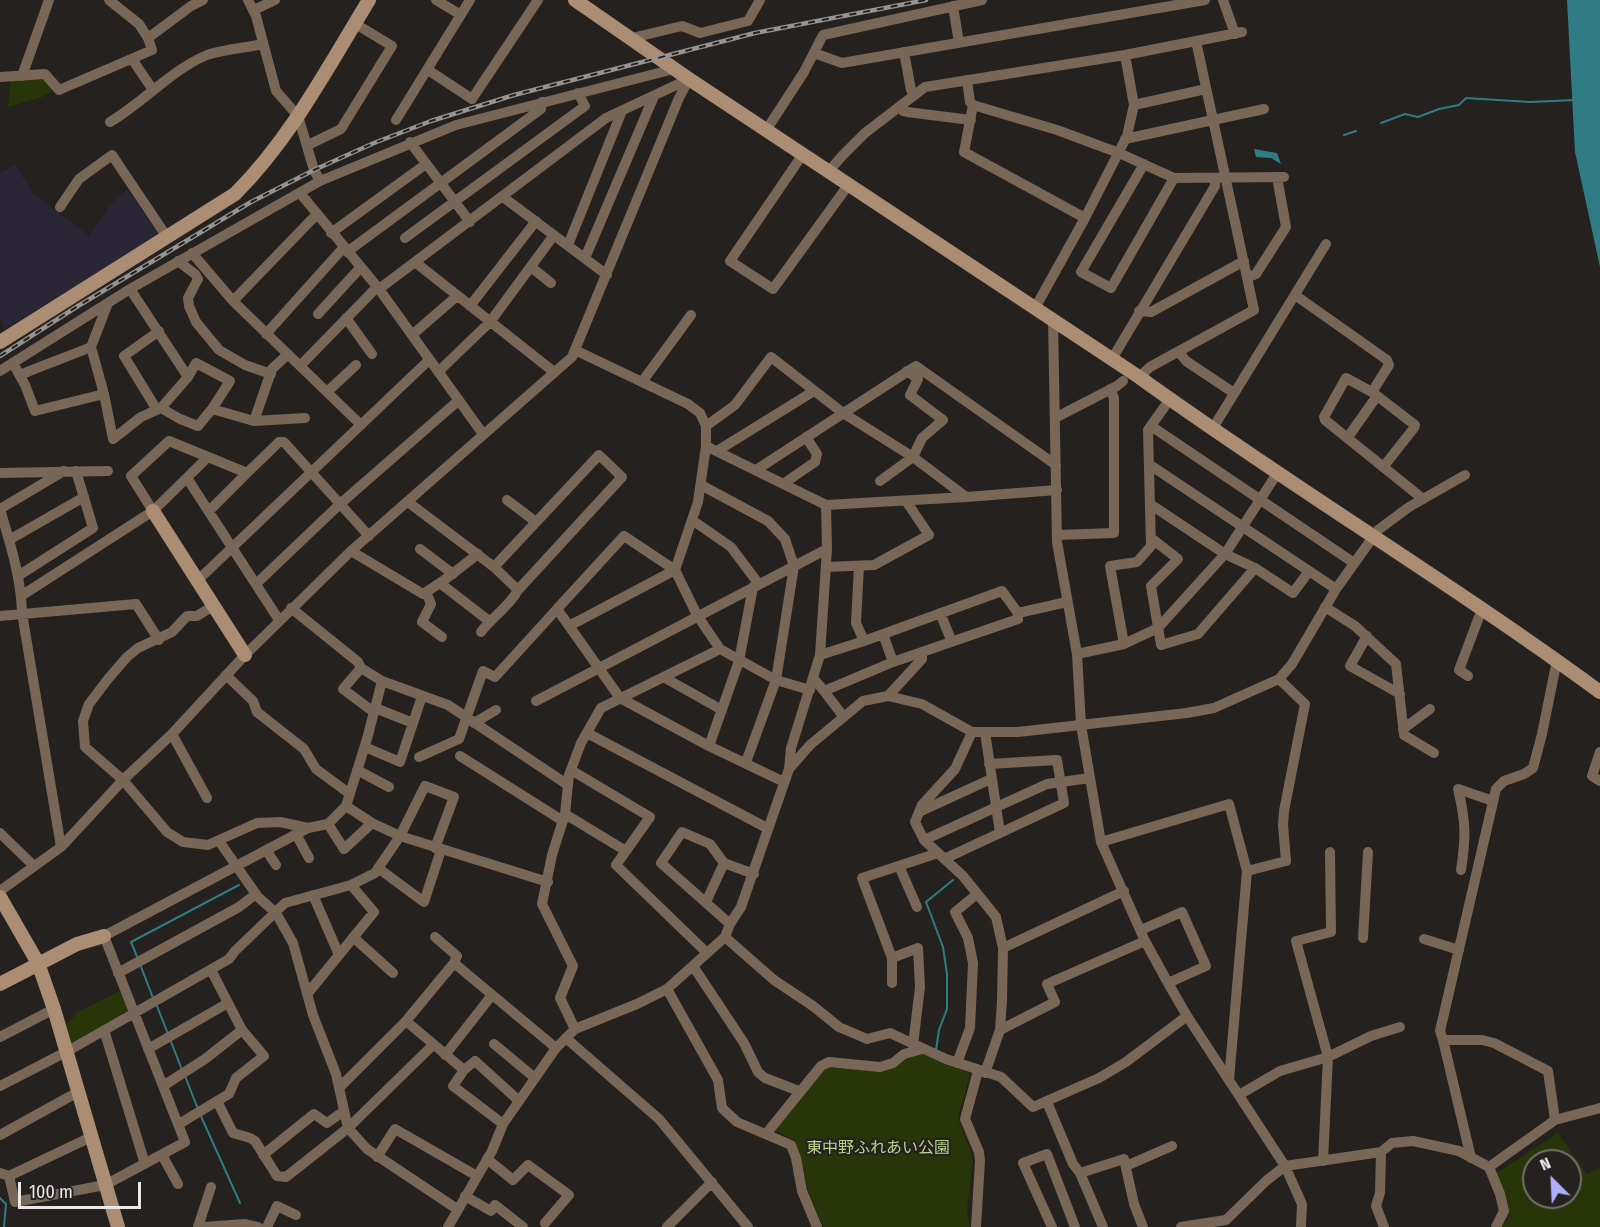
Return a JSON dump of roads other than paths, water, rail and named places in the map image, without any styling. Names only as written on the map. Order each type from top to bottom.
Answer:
[{"type":"street","points":[[22,76],[49,0]]},
{"type":"street","points":[[0,77],[45,74],[59,90],[152,50],[139,24],[109,0]]},
{"type":"street","points":[[148,38],[202,0]]},
{"type":"street","points":[[248,0],[254,10],[276,91],[298,116],[314,170],[320,181]]},
{"type":"street","points":[[254,10],[275,0]]},
{"type":"street","points":[[1,339],[235,194],[248,181],[298,116],[369,0]]},
{"type":"street","points":[[436,0],[460,15]]},
{"type":"street","points":[[396,120],[470,0]]},
{"type":"street","points":[[428,70],[472,99],[538,0]]},
{"type":"street","points":[[575,0],[674,69],[1375,535],[1600,692]]},
{"type":"street","points":[[632,38],[682,26],[700,33],[748,21],[760,0]]},
{"type":"street","points":[[767,129],[823,35],[982,0]]},
{"type":"street","points":[[814,53],[842,63],[1205,0]]},
{"type":"street","points":[[829,171],[865,133],[925,87],[1125,55],[1239,33],[1223,0]]},
{"type":"street","points":[[953,6],[959,43]]},
{"type":"street","points":[[308,145],[341,129],[392,46],[354,23]]},
{"type":"street","points":[[1139,377],[1179,351],[1252,313],[1254,306],[1221,178],[1196,41]]},
{"type":"street","points":[[110,122],[188,65],[208,55],[263,45]]},
{"type":"street","points":[[904,52],[911,90],[915,95]]},
{"type":"street","points":[[1035,308],[1085,218],[1125,139],[1134,105],[1125,55]]},
{"type":"street","points":[[132,59],[153,90]]},
{"type":"street","points":[[0,371],[178,261],[320,181],[456,125],[674,69]]},
{"type":"street","points":[[300,366],[378,288],[470,222],[606,118],[689,79]]},
{"type":"street","points":[[0,891],[61,847],[291,608],[351,551],[572,357],[679,98],[689,79]]},
{"type":"street","points":[[967,80],[970,102],[974,105],[1022,118],[1119,153],[1174,178],[1280,177],[1286,227],[1256,274],[1247,278]]},
{"type":"street","points":[[1134,105],[1206,89]]},
{"type":"street","points":[[405,238],[585,106],[578,93]]},
{"type":"street","points":[[585,258],[654,96]]},
{"type":"street","points":[[266,334],[346,249],[542,109],[542,102]]},
{"type":"street","points":[[901,105],[907,112],[970,120]]},
{"type":"street","points":[[974,105],[964,152],[1085,218]]},
{"type":"street","points":[[1125,139],[1264,109]]},
{"type":"street","points":[[568,245],[622,111]]},
{"type":"street","points":[[410,142],[470,222]]},
{"type":"street","points":[[803,154],[730,261],[773,289],[849,184]]},
{"type":"street","points":[[60,207],[79,179],[112,155],[167,237]]},
{"type":"street","points":[[331,233],[426,164]]},
{"type":"street","points":[[1144,164],[1081,272],[1111,288],[1174,178]]},
{"type":"street","points":[[1112,359],[1221,178]]},
{"type":"street","points":[[300,194],[378,288],[483,434]]},
{"type":"street","points":[[503,197],[607,275]]},
{"type":"street","points":[[233,301],[317,214]]},
{"type":"street","points":[[470,306],[536,221]]},
{"type":"street","points":[[438,372],[490,322],[554,235]]},
{"type":"street","points":[[1213,428],[1326,244]]},
{"type":"street","points":[[192,253],[233,301],[361,425]]},
{"type":"street","points":[[178,261],[198,279],[189,298],[189,306],[196,322],[219,350],[245,365],[271,374]]},
{"type":"street","points":[[1139,311],[1151,312],[1244,261]]},
{"type":"street","points":[[415,262],[554,372]]},
{"type":"street","points":[[318,314],[361,267]]},
{"type":"street","points":[[531,267],[551,283]]},
{"type":"street","points":[[130,290],[188,376]]},
{"type":"street","points":[[1295,295],[1387,360],[1389,365],[1348,437]]},
{"type":"street","points":[[412,335],[457,296]]},
{"type":"street","points":[[108,303],[91,347],[113,439],[141,417],[159,409],[188,376],[196,363],[230,381],[198,426],[159,409],[124,356],[159,331]]},
{"type":"street","points":[[642,382],[691,315]]},
{"type":"street","points":[[346,318],[372,354]]},
{"type":"street","points":[[1053,320],[1057,535],[1077,654],[1081,725],[1101,842],[1145,941],[1186,1016],[1285,1166],[1302,1204],[1301,1227]]},
{"type":"street","points":[[20,375],[52,360],[65,358],[91,347]]},
{"type":"street","points":[[569,627],[675,570],[701,485],[706,446],[706,426],[700,413],[688,404],[575,350]]},
{"type":"street","points":[[1179,351],[1186,361],[1234,393]]},
{"type":"street","points":[[254,421],[272,369],[288,354]]},
{"type":"street","points":[[706,426],[735,405],[771,357],[843,413],[913,457],[966,497]]},
{"type":"street","points":[[197,581],[429,360]]},
{"type":"street","points":[[13,363],[35,411],[104,394]]},
{"type":"street","points":[[327,392],[356,365]]},
{"type":"street","points":[[756,470],[916,366],[1056,465]]},
{"type":"street","points":[[880,481],[913,457],[921,438],[943,420],[910,394],[918,379],[907,371]]},
{"type":"street","points":[[1384,466],[1415,425],[1374,394],[1346,378],[1325,420],[1423,499]]},
{"type":"street","points":[[1055,418],[1123,381]]},
{"type":"street","points":[[1057,535],[1114,533],[1114,398],[1110,389]]},
{"type":"street","points":[[717,451],[814,391]]},
{"type":"street","points":[[1124,644],[1110,566],[1137,562],[1151,546],[1149,430],[1170,399]]},
{"type":"street","points":[[256,584],[340,504],[459,400]]},
{"type":"street","points":[[212,409],[254,421],[305,418]]},
{"type":"street","points":[[1151,426],[1354,563]]},
{"type":"street","points":[[783,484],[815,462],[817,454],[806,437]]},
{"type":"street","points":[[244,655],[131,476],[169,441],[247,473]]},
{"type":"street","points":[[209,511],[279,442],[284,442],[369,536]]},
{"type":"street","points":[[706,446],[826,505],[1057,490]]},
{"type":"street","points":[[481,632],[622,477],[598,455],[494,567]]},
{"type":"street","points":[[21,596],[153,511],[207,458]]},
{"type":"street","points":[[1149,465],[1336,589]]},
{"type":"street","points":[[61,847],[22,613],[18,576],[0,509],[64,471]]},
{"type":"street","points":[[18,576],[93,528],[76,471]]},
{"type":"street","points":[[0,473],[108,471]]},
{"type":"street","points":[[1077,654],[1124,644],[1158,628],[1225,554],[1278,472]]},
{"type":"street","points":[[448,1227],[487,1159],[503,1124],[556,1048],[575,1029],[667,989],[725,937],[730,924],[741,908],[789,770],[810,745],[863,701],[888,696],[922,704],[972,732],[1018,732],[1214,708],[1279,679],[1296,658],[1336,589],[1378,530],[1423,499],[1465,475]]},
{"type":"street","points":[[187,478],[279,620]]},
{"type":"street","points":[[701,485],[768,521],[785,539],[794,566],[776,680],[746,762]]},
{"type":"street","points":[[9,540],[84,497]]},
{"type":"street","points":[[507,500],[536,522]]},
{"type":"street","points":[[826,567],[874,565],[928,535],[906,501]]},
{"type":"street","points":[[408,502],[478,554],[518,590]]},
{"type":"street","points":[[1150,504],[1225,554],[1255,568],[1293,593],[1309,571]]},
{"type":"street","points":[[789,770],[791,748],[820,655],[827,549],[826,505]]},
{"type":"street","points":[[692,520],[730,547],[756,585],[739,661],[709,746]]},
{"type":"street","points":[[419,757],[459,739],[470,720],[483,671],[495,677],[624,536],[675,570],[697,615],[720,649],[776,680],[810,690]]},
{"type":"street","points":[[1151,538],[1178,559],[1151,586],[1161,645],[1198,634],[1255,568]]},
{"type":"street","points":[[420,549],[453,574]]},
{"type":"street","points":[[536,701],[827,549]]},
{"type":"street","points":[[351,551],[423,594],[440,584],[478,554]]},
{"type":"street","points":[[0,552],[13,552]]},
{"type":"street","points":[[859,566],[856,624],[864,641]]},
{"type":"street","points":[[440,584],[489,621]]},
{"type":"street","points":[[820,655],[1002,591],[1018,613],[1018,619],[893,662],[824,691]]},
{"type":"street","points":[[426,592],[431,604],[422,622],[442,637]]},
{"type":"street","points":[[1018,613],[1067,602]]},
{"type":"street","points":[[0,616],[136,604],[159,640]]},
{"type":"street","points":[[213,606],[197,616],[187,616],[172,632],[138,648],[127,657],[89,704],[83,722],[86,747],[123,780],[167,832],[183,842],[208,845],[257,823],[280,822],[308,828]]},
{"type":"street","points":[[291,608],[358,662],[361,668],[382,681],[448,705],[568,785]]},
{"type":"street","points":[[1325,608],[1355,626],[1396,664],[1404,735],[1434,753]]},
{"type":"street","points":[[557,609],[620,698],[709,746],[784,782]]},
{"type":"street","points":[[1468,676],[1459,670],[1482,609]]},
{"type":"street","points":[[940,613],[952,642]]},
{"type":"street","points":[[883,634],[893,662]]},
{"type":"street","points":[[1366,636],[1350,666],[1400,694]]},
{"type":"street","points":[[575,1029],[560,998],[573,966],[542,904],[552,855],[564,818],[571,770],[586,733],[601,708],[720,649]]},
{"type":"street","points":[[888,696],[922,659],[922,652]]},
{"type":"street","points":[[1471,1158],[1440,1031],[1496,789],[1504,781],[1533,768],[1557,660]]},
{"type":"street","points":[[361,668],[343,689],[371,710],[375,708],[413,723]]},
{"type":"street","points":[[226,675],[253,701],[257,712],[304,749],[316,769],[350,794]]},
{"type":"street","points":[[665,678],[722,710]]},
{"type":"street","points":[[814,678],[843,716]]},
{"type":"street","points":[[1248,871],[1286,861],[1284,812],[1305,704],[1279,679]]},
{"type":"street","points":[[0,984],[77,944],[104,936],[308,828],[328,824],[346,806],[365,747],[382,681]]},
{"type":"street","points":[[365,747],[400,762],[422,696]]},
{"type":"street","points":[[1403,729],[1430,709]]},
{"type":"street","points":[[470,720],[496,710]]},
{"type":"street","points":[[972,732],[956,769],[921,805],[915,822],[924,840],[963,876],[996,917],[1003,948],[1000,1030],[965,1119],[979,1152],[980,1161],[976,1227]]},
{"type":"street","points":[[985,732],[1000,833]]},
{"type":"street","points":[[586,733],[767,828]]},
{"type":"street","points":[[172,734],[207,798]]},
{"type":"street","points":[[1600,753],[1592,776],[1600,781]]},
{"type":"street","points":[[460,756],[564,818],[626,851]]},
{"type":"street","points":[[892,983],[892,958],[862,878],[941,856],[1000,833],[1064,803],[1057,760],[989,764]]},
{"type":"street","points":[[357,770],[389,787]]},
{"type":"street","points":[[571,770],[650,817],[616,865],[707,953]]},
{"type":"street","points":[[919,812],[991,778]]},
{"type":"street","points":[[924,840],[1047,784],[1090,778]]},
{"type":"street","points":[[0,1086],[66,1052],[229,959],[285,903],[351,885],[375,873],[378,868],[400,836],[425,786],[454,797],[424,902],[378,868]]},
{"type":"street","points":[[1461,870],[1466,829],[1458,789],[1493,801]]},
{"type":"street","points":[[1101,842],[1229,804],[1248,871],[1229,1080]]},
{"type":"street","points":[[346,806],[372,823],[400,836],[548,882]]},
{"type":"street","points":[[328,824],[344,849],[372,823]]},
{"type":"street","points":[[730,924],[661,862],[682,832],[710,844],[724,862],[754,874]]},
{"type":"street","points":[[0,833],[34,866]]},
{"type":"street","points":[[296,834],[309,858]]},
{"type":"street","points":[[219,841],[256,894],[276,913],[293,943],[313,1015],[339,1088],[348,1128],[377,1157],[457,1209]]},
{"type":"street","points":[[266,850],[276,865]]},
{"type":"street","points":[[1323,1161],[1328,1057],[1296,941],[1331,932],[1330,852]]},
{"type":"street","points":[[1363,938],[1368,852]]},
{"type":"street","points":[[706,902],[724,862]]},
{"type":"street","points":[[899,866],[917,907]]},
{"type":"street","points":[[308,993],[374,912],[351,885]]},
{"type":"street","points":[[1003,948],[1124,891]]},
{"type":"street","points":[[118,973],[239,907],[256,894]]},
{"type":"street","points":[[957,1063],[970,1028],[973,963],[968,938],[955,912],[977,894]]},
{"type":"street","points":[[313,895],[339,955]]},
{"type":"street","points":[[0,897],[38,963],[54,1009],[118,1227]]},
{"type":"street","points":[[1141,930],[1182,912],[1206,966],[1168,983]]},
{"type":"street","points":[[91,1137],[4,1174],[15,1202],[105,1185],[185,1142],[104,936]]},
{"type":"street","points":[[353,937],[393,973]]},
{"type":"street","points":[[339,1088],[406,1021],[454,963],[457,956],[435,937]]},
{"type":"street","points":[[725,937],[774,980],[839,1027],[867,1039],[890,1033],[957,1063],[1001,1077],[1033,1107],[1099,1078],[1126,1062],[1186,1016]]},
{"type":"street","points":[[1424,939],[1458,950]]},
{"type":"street","points":[[1000,1030],[1055,1002],[1047,984],[1145,941]]},
{"type":"street","points":[[892,958],[918,948],[920,987],[917,1047]]},
{"type":"street","points":[[454,963],[556,1048]]},
{"type":"street","points":[[693,966],[744,1043],[758,1072],[765,1078],[799,1091]]},
{"type":"street","points":[[179,1124],[229,1094],[236,1078],[264,1056],[242,1030],[211,970]]},
{"type":"street","points":[[667,989],[718,1080],[722,1108],[737,1122],[791,1145],[796,1158],[802,1191],[817,1227]]},
{"type":"street","points":[[445,1056],[492,994]]},
{"type":"street","points":[[148,1049],[228,1003]]},
{"type":"street","points":[[0,1037],[54,1009]]},
{"type":"street","points":[[406,1021],[464,1070]]},
{"type":"street","points":[[1239,1095],[1280,1071],[1328,1057],[1371,1036],[1400,1027]]},
{"type":"street","points":[[104,1030],[145,1164]]},
{"type":"street","points":[[163,1086],[205,1059],[242,1030]]},
{"type":"street","points":[[567,1039],[659,1119],[748,1227]]},
{"type":"street","points":[[1443,1041],[1482,1040],[1494,1043],[1548,1071],[1555,1120]]},
{"type":"street","points":[[494,1044],[535,1078]]},
{"type":"street","points":[[217,1101],[232,1133],[255,1141],[277,1176],[286,1177],[348,1128],[433,1045]]},
{"type":"street","points":[[766,1134],[821,1066],[829,1062],[880,1067],[893,1063],[917,1047]]},
{"type":"street","points":[[503,1124],[453,1086],[464,1070],[475,1061],[518,1100]]},
{"type":"street","points":[[0,1135],[78,1092]]},
{"type":"street","points":[[1047,1102],[1072,1164],[1080,1173],[1103,1227]]},
{"type":"street","points":[[1489,1167],[1555,1120],[1600,1108]]},
{"type":"street","points":[[263,1155],[314,1114],[327,1123],[344,1111]]},
{"type":"street","points":[[377,1157],[395,1129],[477,1176]]},
{"type":"street","points":[[1181,1227],[1226,1220],[1266,1180],[1285,1166],[1381,1152],[1392,1143],[1413,1141],[1459,1151],[1489,1167],[1504,1211],[1496,1227]]},
{"type":"street","points":[[1126,1166],[1172,1146]]},
{"type":"street","points":[[1381,1152],[1380,1193],[1376,1206],[1384,1227]]},
{"type":"street","points":[[1052,1227],[1023,1163],[1047,1154],[1075,1227]]},
{"type":"street","points":[[162,1155],[178,1184]]},
{"type":"street","points":[[487,1159],[513,1180],[528,1165],[569,1195],[546,1226]]},
{"type":"street","points":[[1080,1173],[1124,1159],[1134,1204],[1143,1227]]},
{"type":"street","points":[[667,1227],[712,1182]]},
{"type":"street","points":[[198,1227],[211,1186]]},
{"type":"street","points":[[465,1196],[491,1211],[495,1205],[523,1227]]},
{"type":"street","points":[[267,1227],[277,1206],[296,1215]]},
{"type":"street","points":[[204,1227],[258,1227]]},
{"type":"water","points":[[1567,0],[1600,0],[1600,267],[1575,152]]},
{"type":"water","points":[[1254,149],[1277,153],[1281,164],[1271,158],[1256,157]]},
{"type":"waterway","points":[[1381,123],[1405,114],[1418,117],[1459,105],[1466,98],[1530,102],[1575,100]]},
{"type":"waterway","points":[[1344,135],[1356,131]]},
{"type":"waterway","points":[[936,1050],[939,1030],[947,1009],[947,974],[943,947],[926,902],[953,880]]},
{"type":"waterway","points":[[138,959],[131,942],[239,885]]},
{"type":"waterway","points":[[140,964],[153,998]]},
{"type":"waterway","points":[[157,1006],[168,1034]]},
{"type":"waterway","points":[[170,1039],[182,1070]]},
{"type":"waterway","points":[[185,1076],[198,1109]]},
{"type":"waterway","points":[[200,1114],[240,1203]]},
{"type":"waterway","points":[[0,1198],[6,1204],[4,1227]]},
{"type":"railway","points":[[0,356],[78,306],[251,202],[314,170],[431,121],[514,95],[755,33],[926,0]]},
{"type":"park label","name":"東中野ふれあい公園","points":[[878,1149]]}]
